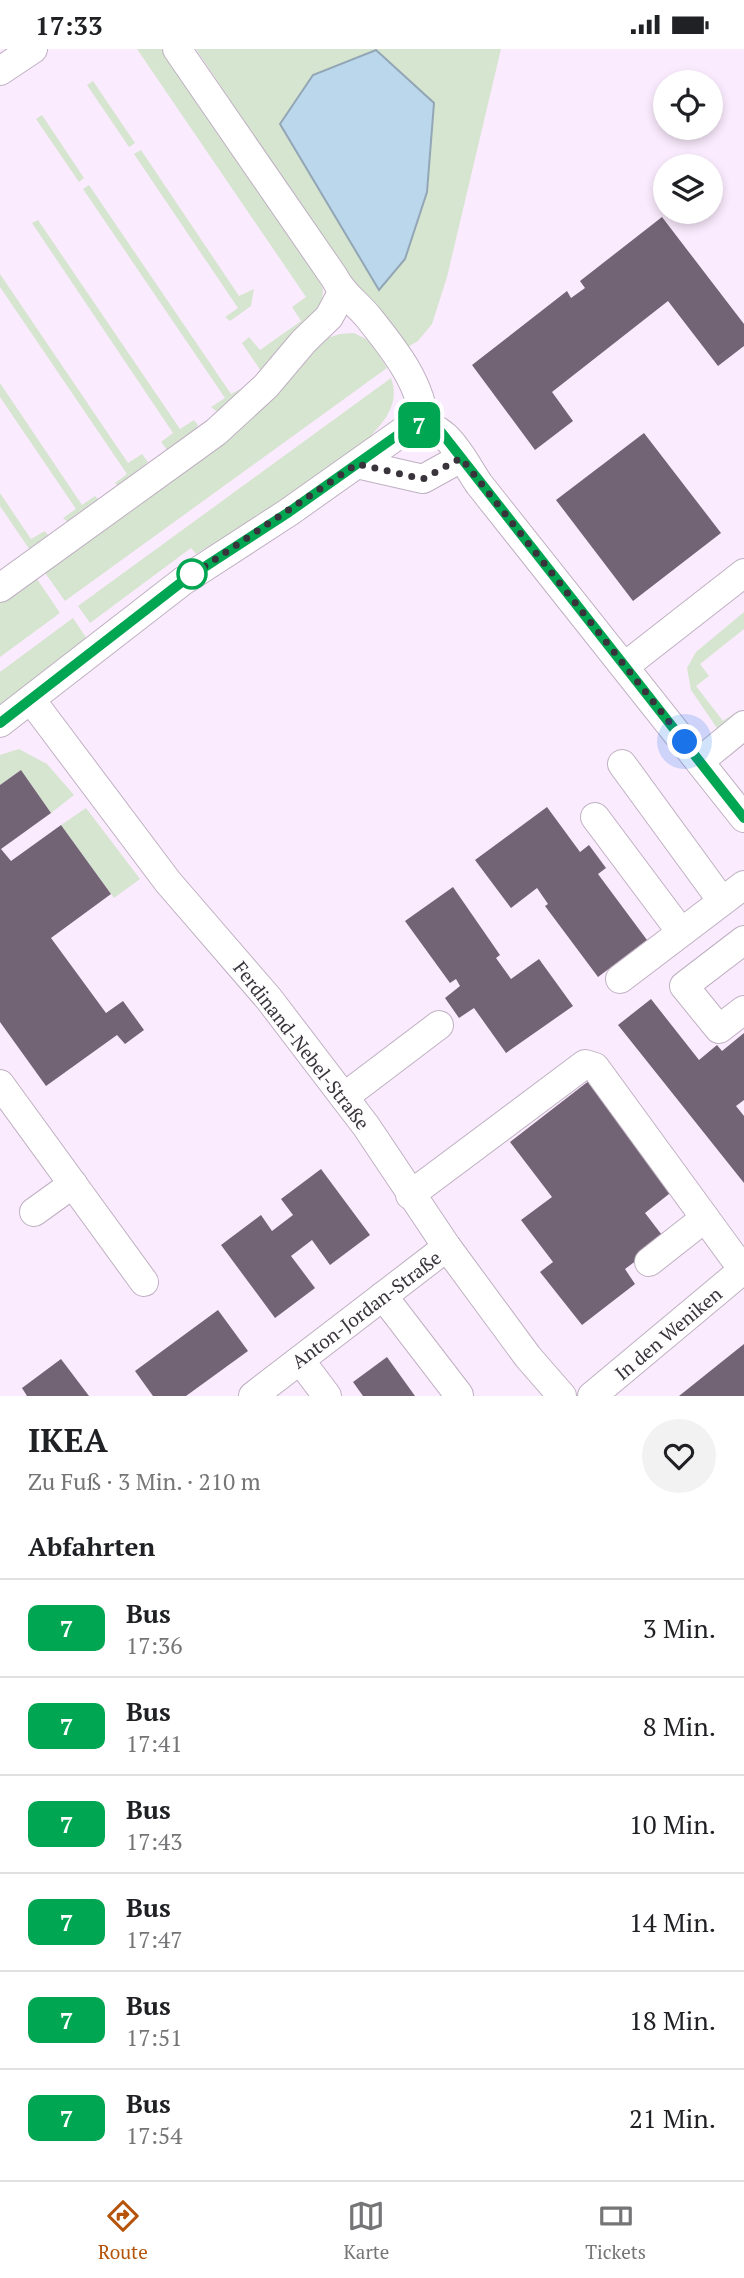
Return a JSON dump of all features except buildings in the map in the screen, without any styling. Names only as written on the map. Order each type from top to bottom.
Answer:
[{"type":"street","points":[[0,71],[33,49]]},
{"type":"street","points":[[177,49],[334,277],[342,293],[367,316],[402,364],[420,395],[424,424]]},
{"type":"street","points":[[0,588],[216,432],[265,386],[304,341],[330,317],[342,293]]},
{"type":"street","points":[[0,723],[32,701],[124,624],[183,581],[409,427],[424,424],[441,432],[744,818]]},
{"type":"street","points":[[357,464],[423,479],[461,458]]},
{"type":"street","points":[[625,666],[744,573]]},
{"type":"street","name":"Ferdinand-Nebel-Straße","points":[[32,701],[168,882],[261,989],[344,1097],[447,1247],[528,1357],[562,1396]]},
{"type":"street","points":[[700,761],[744,725]]},
{"type":"street","points":[[620,979],[733,893],[622,764]]},
{"type":"street","points":[[595,817],[681,932]]},
{"type":"street","points":[[744,940],[684,986],[719,1029],[744,1010]]},
{"type":"street","points":[[344,1097],[439,1025]]},
{"type":"street","points":[[410,1195],[584,1064],[595,1067],[743,1269]]},
{"type":"street","points":[[0,1084],[144,1282]]},
{"type":"street","points":[[34,1212],[73,1184]]},
{"type":"street","points":[[649,1262],[705,1218]]},
{"type":"street","name":"Anton-Jordan-Straße","points":[[253,1396],[447,1247]]},
{"type":"street","name":"In den Weniken","points":[[592,1396],[743,1269]]},
{"type":"street","points":[[383,1296],[459,1395]]},
{"type":"street","points":[[300,1360],[327,1396]]},
{"type":"green space","points":[[137,49],[164,49],[318,275],[323,290],[322,304],[261,371],[242,343],[249,337],[260,350],[301,321],[292,307],[306,297]]},
{"type":"green space","points":[[196,49],[501,49],[447,277],[432,324],[418,341],[406,348],[364,300]]},
{"type":"green space","points":[[93,81],[135,143],[129,147],[87,85]]},
{"type":"green space","points":[[42,115],[84,178],[79,182],[36,119]]},
{"type":"green space","points":[[141,150],[239,296],[254,289],[251,306],[230,321],[225,317],[238,308],[134,154]]},
{"type":"green space","points":[[89,185],[231,394],[246,386],[246,391],[220,414],[211,407],[225,398],[83,189]]},
{"type":"green space","points":[[38,220],[180,429],[194,420],[198,425],[196,430],[168,451],[161,442],[173,433],[32,223]]},
{"type":"green space","points":[[0,274],[128,463],[142,454],[148,462],[119,487],[115,483],[127,474],[0,287]]},
{"type":"green space","points":[[354,333],[370,341],[387,368],[65,601],[43,570],[321,340]]},
{"type":"green space","points":[[391,378],[394,397],[389,413],[365,442],[262,514],[196,554],[191,548],[90,623],[78,606]]},
{"type":"green space","points":[[0,383],[82,505],[95,496],[99,500],[69,523],[63,518],[76,509],[0,397]]},
{"type":"green space","points":[[0,493],[31,539],[45,531],[52,541],[34,556],[0,506]]},
{"type":"green space","points":[[35,576],[60,613],[0,657],[0,599]]},
{"type":"green space","points":[[744,612],[744,629],[700,664],[709,676],[696,686],[723,721],[735,713],[738,716],[719,731],[691,690],[687,668],[696,652]]},
{"type":"green space","points":[[73,618],[87,639],[0,708],[0,672]]},
{"type":"green space","points":[[19,749],[47,764],[74,795],[51,813],[21,770],[0,785],[0,755]]},
{"type":"green space","points":[[86,808],[140,879],[114,898],[61,825]]},
{"type":"water","points":[[376,50],[434,103],[427,192],[405,259],[379,290],[280,124],[313,75]]},
{"type":"bus line","name":"7","points":[[0,723],[92,654],[124,624],[205,565],[289,512],[409,427],[424,424],[441,432],[479,484],[744,818]]},
{"type":"route","points":[[192,574],[183,581],[357,464],[423,479],[461,458],[685,742]]}]
